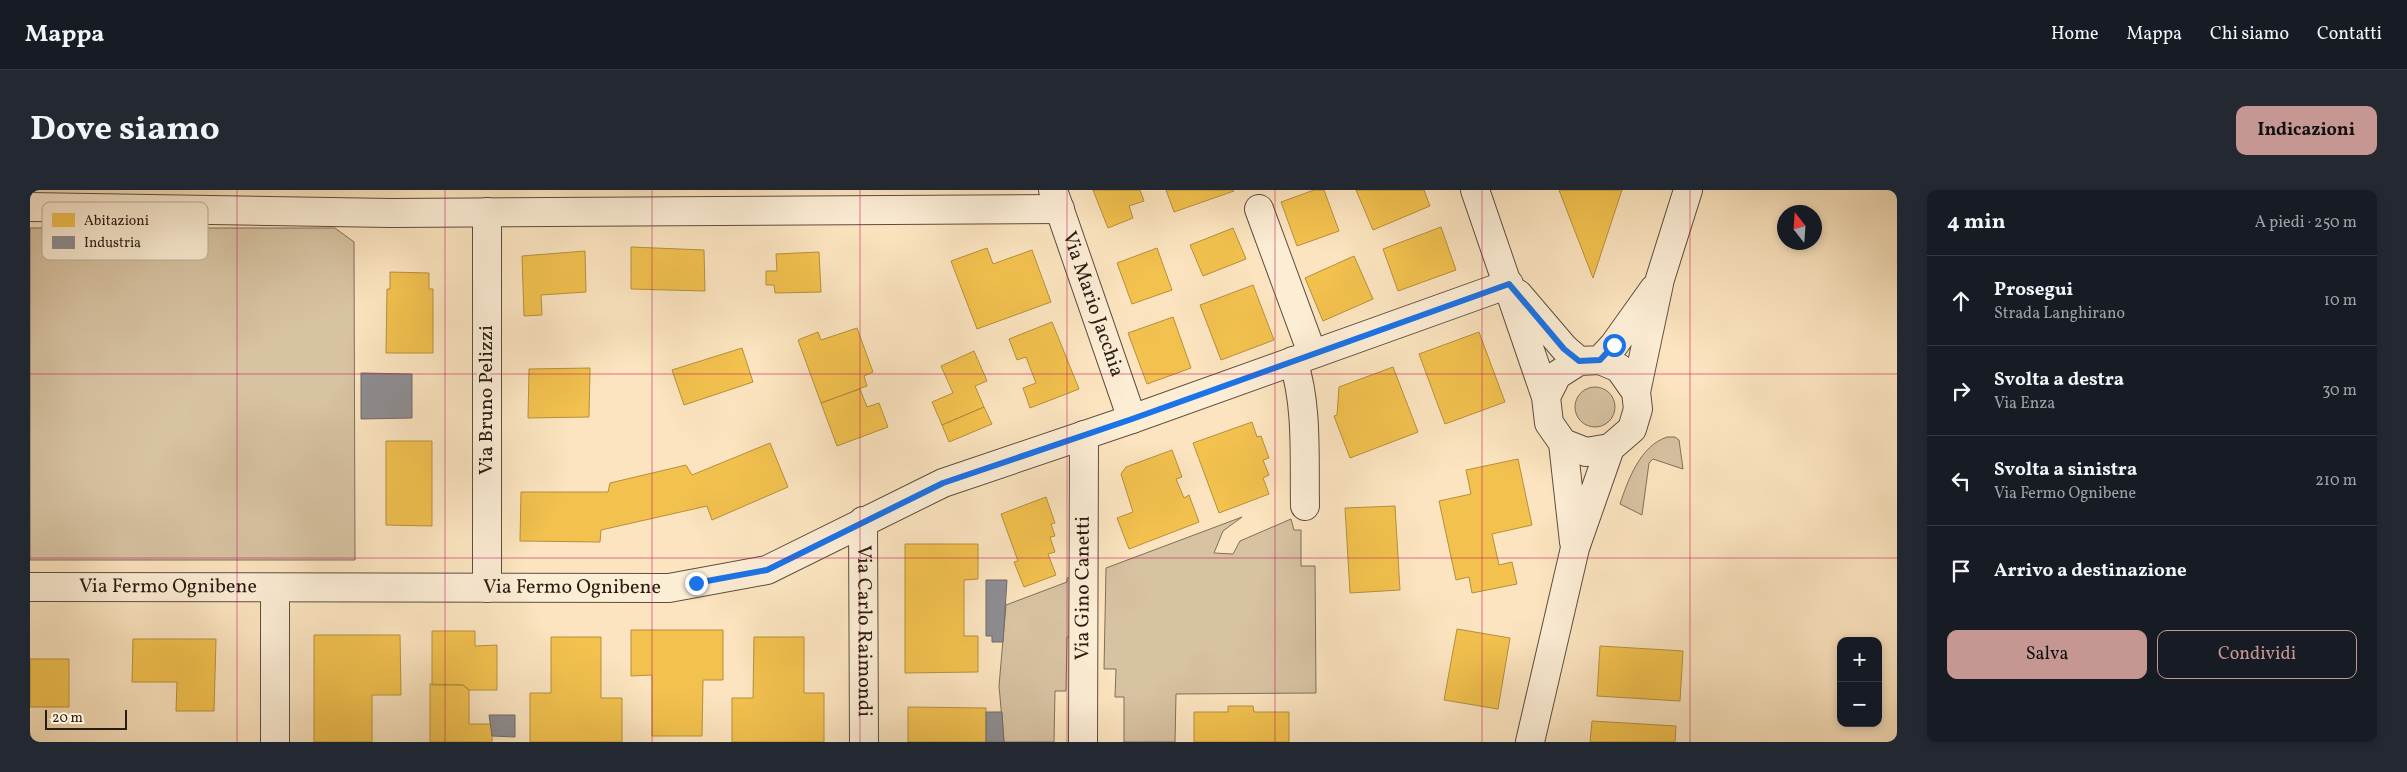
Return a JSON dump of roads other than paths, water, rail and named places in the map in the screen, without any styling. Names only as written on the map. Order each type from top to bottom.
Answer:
[{"type":"street","points":[[1476,190],[1546,397],[1549,423],[1564,442],[1586,452],[1610,448]]},
{"type":"street","points":[[1530,742],[1575,548],[1610,448],[1632,429],[1638,409],[1636,392],[1660,279],[1688,190]]},
{"type":"street","points":[[208,205],[391,202],[487,212],[1056,200]]},
{"type":"street","name":"Via Mario Jacchia","points":[[1056,200],[1132,419]]},
{"type":"street","points":[[1259,210],[1303,357],[1298,376],[1302,403],[1305,506]]},
{"type":"street","name":"Via Bruno Pelizzi","points":[[487,212],[487,588]]},
{"type":"street","points":[[1546,397],[1557,375],[1589,360],[1614,345],[1660,279]]},
{"type":"street","points":[[1509,284],[1564,349],[1589,360],[1619,368],[1636,392]]},
{"type":"street","name":"Via Fermo Ognibene","points":[[30,587],[669,588],[767,570],[943,483],[1132,419],[1509,284]]},
{"type":"street","name":"Via Gino Canetti","points":[[1083,742],[1084,435]]},
{"type":"street","points":[[1564,442],[1575,548]]},
{"type":"street","name":"Via Carlo Raimondi","points":[[863,521],[864,742]]},
{"type":"street","points":[[275,588],[275,742]]}]
